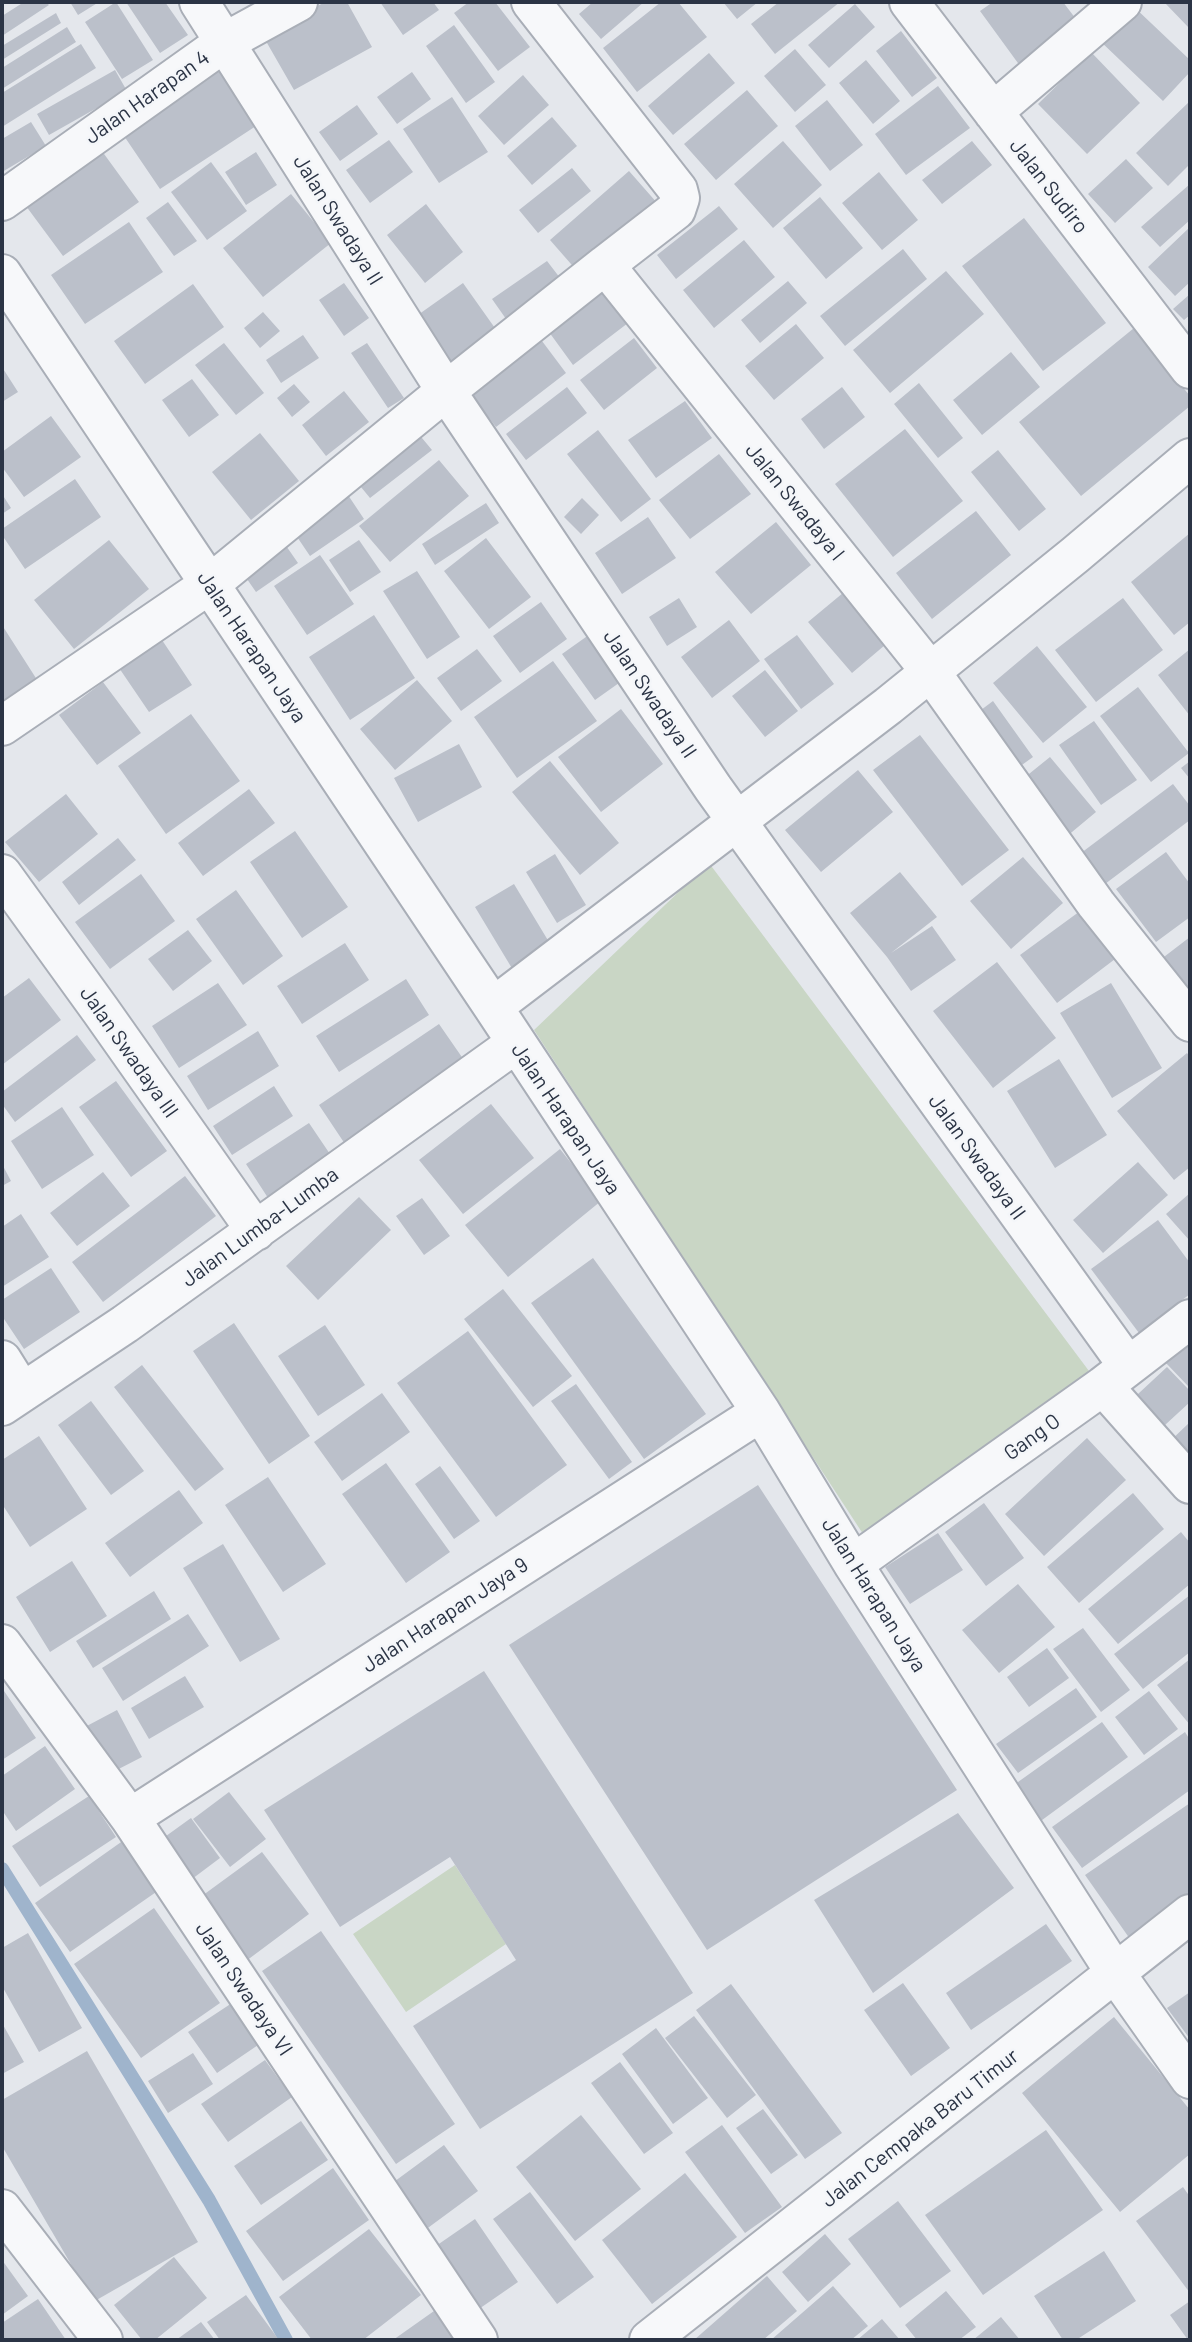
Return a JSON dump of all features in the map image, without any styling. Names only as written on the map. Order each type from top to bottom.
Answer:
[{"type":"street","name":"Jalan Swadaya II","points":[[200,2],[446,391],[1115,1376]]},
{"type":"street","name":"Jalan Harapan 4","points":[[2,201],[225,42],[298,2]]},
{"type":"street","points":[[2,726],[210,584],[446,391],[676,210],[680,198],[678,190],[531,2]]},
{"type":"street","name":"Jalan Sudiro","points":[[909,2],[1190,369]]},
{"type":"street","points":[[993,112],[1122,2]]},
{"type":"street","name":"Jalan Swadaya I","points":[[606,265],[930,671],[1096,904],[1190,1022]]},
{"type":"street","name":"Jalan Harapan Jaya","points":[[2,274],[761,1412],[853,1563],[1116,1974],[1190,2079]]},
{"type":"street","points":[[493,1007],[930,671],[1075,555],[1190,458]]},
{"type":"street","name":"Jalan Swadaya III","points":[[2,874],[256,1231]]},
{"type":"street","name":"Jalan Lumba-Lumba","points":[[12,1399],[125,1324],[515,1044]]},
{"type":"street","name":"Gang O","points":[[853,1563],[1115,1376],[1190,1319]]},
{"type":"street","points":[[2,1360],[12,1399]]},
{"type":"street","points":[[1115,1376],[1190,1484]]},
{"type":"street","name":"Jalan Harapan Jaya 9","points":[[130,1818],[761,1412]]},
{"type":"street","name":"Jalan Swadaya VI","points":[[2,1644],[130,1818],[478,2340]]},
{"type":"street","name":"Jalan Cempaka Baru Timur","points":[[649,2340],[1190,1914]]},
{"type":"street","points":[[2,2209],[98,2339]]},
{"type":"green space","points":[[709,863],[1089,1371],[865,1537],[534,1030]]},
{"type":"green space","points":[[455,1865],[506,1944],[406,2012],[353,1934]]},
{"type":"building","points":[[24,2],[46,2],[49,5],[2,36],[2,16]]},
{"type":"building","points":[[70,2],[99,2],[78,15]]},
{"type":"building","points":[[116,2],[153,60],[122,79],[85,22]]},
{"type":"building","points":[[126,2],[165,2],[188,35],[160,53]]},
{"type":"building","points":[[325,2],[347,2],[372,47],[294,90],[263,36]]},
{"type":"building","points":[[380,2],[433,2],[439,10],[403,35]]},
{"type":"building","points":[[469,2],[495,2],[530,47],[498,71],[454,13]]},
{"type":"building","points":[[593,2],[644,2],[601,39],[579,14]]},
{"type":"building","points":[[661,2],[678,2],[707,37],[637,92],[603,48]]},
{"type":"building","points":[[723,2],[758,2],[737,19]]},
{"type":"building","points":[[779,2],[840,2],[775,54],[751,24]]},
{"type":"building","points":[[993,2],[1063,2],[1082,27],[1023,70],[980,11]]},
{"type":"building","points":[[1164,2],[1190,2],[1190,29]]},
{"type":"building","points":[[855,4],[875,27],[829,68],[808,45]]},
{"type":"building","points":[[1132,5],[1190,60],[1190,72],[1163,101],[1099,40]]},
{"type":"building","points":[[56,13],[61,23],[2,60],[2,46]]},
{"type":"building","points":[[454,25],[495,82],[466,103],[426,46]]},
{"type":"building","points":[[67,27],[76,42],[2,89],[2,68]]},
{"type":"building","points":[[901,31],[937,78],[912,97],[876,51]]},
{"type":"building","points":[[81,44],[96,68],[2,127],[2,93]]},
{"type":"building","points":[[795,49],[826,85],[795,112],[764,76]]},
{"type":"building","points":[[1091,52],[1140,103],[1087,154],[1038,104]]},
{"type":"building","points":[[709,53],[735,83],[673,135],[648,106]]},
{"type":"building","points":[[866,60],[900,101],[873,124],[839,83]]},
{"type":"building","points":[[222,67],[259,124],[160,189],[122,133]]},
{"type":"building","points":[[115,70],[127,91],[49,135],[37,114]]},
{"type":"building","points":[[412,72],[431,99],[397,124],[377,97]]},
{"type":"building","points":[[523,75],[549,105],[504,145],[478,116]]},
{"type":"building","points":[[938,86],[970,128],[906,175],[875,134]]},
{"type":"building","points":[[747,90],[778,126],[716,180],[684,144]]},
{"type":"building","points":[[452,97],[488,152],[439,183],[403,129]]},
{"type":"building","points":[[827,100],[863,145],[830,171],[795,126]]},
{"type":"building","points":[[1190,101],[1190,164],[1168,186],[1136,153]]},
{"type":"building","points":[[357,105],[378,134],[340,161],[319,132]]},
{"type":"building","points":[[552,117],[577,146],[532,185],[507,156]]},
{"type":"building","points":[[31,122],[46,146],[2,172],[2,139]]},
{"type":"building","points":[[389,140],[413,172],[370,203],[346,170]]},
{"type":"building","points":[[783,141],[822,185],[773,228],[734,184]]},
{"type":"building","points":[[972,141],[992,165],[942,204],[922,180]]},
{"type":"building","points":[[99,147],[139,202],[63,256],[23,202]]},
{"type":"building","points":[[256,152],[277,185],[246,205],[225,172]]},
{"type":"building","points":[[1126,159],[1153,188],[1115,223],[1088,194]]},
{"type":"building","points":[[211,162],[247,211],[207,240],[171,192]]},
{"type":"building","points":[[572,168],[591,191],[538,233],[519,210]]},
{"type":"building","points":[[629,171],[658,204],[578,272],[550,240]]},
{"type":"building","points":[[879,172],[918,220],[882,250],[842,203]]},
{"type":"building","points":[[1190,184],[1190,220],[1160,247],[1141,227]]},
{"type":"building","points":[[291,194],[331,243],[263,297],[223,248]]},
{"type":"building","points":[[820,197],[863,248],[826,279],[783,228]]},
{"type":"building","points":[[168,202],[197,241],[174,256],[146,218]]},
{"type":"building","points":[[426,204],[463,252],[425,283],[387,235]]},
{"type":"building","points":[[719,206],[738,229],[676,279],[657,255]]},
{"type":"building","points":[[1024,218],[1106,323],[1043,371],[962,266]]},
{"type":"building","points":[[129,222],[163,272],[85,324],[51,275]]},
{"type":"building","points":[[1190,227],[1190,282],[1175,296],[1148,267]]},
{"type":"building","points":[[744,240],[775,277],[714,328],[683,290]]},
{"type":"building","points":[[903,249],[927,279],[845,346],[820,316]]},
{"type":"building","points":[[547,261],[567,287],[511,326],[492,299]]},
{"type":"building","points":[[946,271],[984,314],[890,393],[853,350]]},
{"type":"building","points":[[788,281],[807,303],[760,343],[741,320]]},
{"type":"building","points":[[344,283],[369,318],[344,336],[319,300]]},
{"type":"building","points":[[463,283],[502,338],[455,371],[415,317]]},
{"type":"building","points":[[193,284],[224,327],[145,384],[114,341]]},
{"type":"building","points":[[604,291],[628,323],[573,365],[549,332]]},
{"type":"building","points":[[1190,294],[1190,315],[1184,320],[1173,309]]},
{"type":"building","points":[[263,312],[280,331],[260,348],[244,328]]},
{"type":"building","points":[[796,324],[824,358],[774,400],[745,366]]},
{"type":"building","points":[[1134,328],[1190,396],[1190,406],[1081,496],[1019,422]]},
{"type":"building","points":[[536,333],[566,373],[496,427],[465,387]]},
{"type":"building","points":[[303,335],[319,358],[281,383],[266,360]]},
{"type":"building","points":[[634,338],[657,368],[604,410],[580,380]]},
{"type":"building","points":[[224,343],[264,393],[236,415],[195,365]]},
{"type":"building","points":[[367,343],[404,398],[388,408],[351,353]]},
{"type":"building","points":[[1011,352],[1040,387],[982,435],[953,400]]},
{"type":"building","points":[[2,367],[18,392],[2,402]]},
{"type":"building","points":[[192,379],[219,415],[189,437],[162,400]]},
{"type":"building","points":[[919,383],[963,438],[938,458],[894,404]]},
{"type":"building","points":[[294,384],[310,402],[292,417],[277,398]]},
{"type":"building","points":[[567,387],[587,413],[526,460],[506,434]]},
{"type":"building","points":[[842,387],[865,417],[824,449],[801,419]]},
{"type":"building","points":[[344,391],[369,422],[326,456],[302,425]]},
{"type":"building","points":[[685,401],[712,438],[656,478],[628,440]]},
{"type":"building","points":[[51,416],[81,457],[24,497],[2,467],[2,452]]},
{"type":"building","points":[[905,429],[963,501],[893,557],[835,484]]},
{"type":"building","points":[[598,430],[651,499],[621,522],[567,454]]},
{"type":"building","points":[[417,432],[432,450],[370,498],[356,481]]},
{"type":"building","points":[[260,433],[299,481],[251,520],[212,472]]},
{"type":"building","points":[[998,450],[1046,509],[1019,531],[971,472]]},
{"type":"building","points":[[719,454],[751,494],[690,539],[659,500]]},
{"type":"building","points":[[439,460],[469,496],[390,562],[359,526]]},
{"type":"building","points":[[75,479],[101,517],[25,569],[2,535],[2,529]]},
{"type":"building","points":[[344,489],[364,519],[310,556],[289,525]]},
{"type":"building","points":[[2,494],[11,508],[2,514]]},
{"type":"building","points":[[582,498],[599,515],[581,534],[564,517]]},
{"type":"building","points":[[486,503],[499,523],[435,565],[422,544]]},
{"type":"building","points":[[976,511],[1011,555],[932,619],[896,573]]},
{"type":"building","points":[[648,517],[676,558],[622,594],[595,553]]},
{"type":"building","points":[[776,522],[811,565],[751,614],[715,572]]},
{"type":"building","points":[[1190,533],[1190,622],[1174,635],[1131,582]]},
{"type":"building","points":[[486,538],[531,597],[489,629],[444,571]]},
{"type":"building","points":[[109,540],[149,589],[74,649],[34,600]]},
{"type":"building","points":[[282,540],[298,563],[256,592],[240,569]]},
{"type":"building","points":[[359,540],[381,572],[350,592],[329,560]]},
{"type":"building","points":[[320,555],[354,604],[307,635],[274,586]]},
{"type":"building","points":[[417,571],[460,637],[427,659],[383,591]]},
{"type":"building","points":[[855,583],[898,634],[852,673],[808,622]]},
{"type":"building","points":[[679,598],[697,627],[667,646],[649,617]]},
{"type":"building","points":[[1123,598],[1163,650],[1096,702],[1055,650]]},
{"type":"building","points":[[541,602],[567,639],[520,673],[493,636]]},
{"type":"building","points":[[374,615],[415,678],[350,720],[309,657]]},
{"type":"building","points":[[729,620],[760,661],[712,698],[681,657]]},
{"type":"building","points":[[2,625],[41,686],[2,711]]},
{"type":"building","points":[[593,632],[626,678],[595,700],[562,654]]},
{"type":"building","points":[[158,634],[192,685],[149,712],[115,662]]},
{"type":"building","points":[[797,635],[834,684],[801,709],[764,659]]},
{"type":"building","points":[[1037,646],[1087,707],[1043,743],[993,683]]},
{"type":"building","points":[[477,649],[502,681],[461,711],[437,678]]},
{"type":"building","points":[[1190,649],[1190,716],[1158,675]]},
{"type":"building","points":[[553,661],[597,721],[517,778],[474,717]]},
{"type":"building","points":[[765,670],[798,711],[765,737],[732,696]]},
{"type":"building","points":[[417,680],[452,721],[395,770],[360,729]]},
{"type":"building","points":[[103,682],[141,733],[97,765],[59,715]]},
{"type":"building","points":[[1138,687],[1189,753],[1151,782],[1100,716]]},
{"type":"building","points":[[993,701],[1033,757],[1012,772],[973,716]]},
{"type":"building","points":[[621,709],[663,764],[601,812],[558,757]]},
{"type":"building","points":[[191,714],[240,781],[166,834],[118,766]]},
{"type":"building","points":[[1094,721],[1137,780],[1101,805],[1059,745]]},
{"type":"building","points":[[920,735],[1009,850],[962,886],[873,770]]},
{"type":"building","points":[[459,744],[482,787],[418,822],[394,778]]},
{"type":"building","points":[[1050,757],[1096,812],[1066,837],[1019,782]]},
{"type":"building","points":[[550,761],[619,843],[580,875],[512,792]]},
{"type":"building","points":[[1190,761],[1190,779],[1181,768]]},
{"type":"building","points":[[858,770],[893,812],[821,872],[785,830]]},
{"type":"building","points":[[1173,784],[1190,806],[1190,820],[1101,887],[1077,856]]},
{"type":"building","points":[[249,789],[275,823],[203,876],[178,843]]},
{"type":"building","points":[[66,794],[98,834],[39,882],[5,842]]},
{"type":"building","points":[[295,831],[348,907],[302,938],[250,862]]},
{"type":"building","points":[[118,838],[136,860],[79,905],[62,882]]},
{"type":"building","points":[[1166,852],[1190,884],[1190,917],[1156,942],[1116,889]]},
{"type":"building","points":[[555,854],[586,905],[557,923],[526,872]]},
{"type":"building","points":[[1023,857],[1063,903],[1011,949],[970,901]]},
{"type":"building","points":[[900,872],[937,917],[891,953],[932,926],[956,960],[911,991],[850,913]]},
{"type":"building","points":[[141,874],[175,921],[110,969],[75,922]]},
{"type":"building","points":[[514,884],[552,947],[513,970],[475,907]]},
{"type":"building","points":[[236,890],[283,956],[243,985],[196,919]]},
{"type":"building","points":[[1087,906],[1123,953],[1057,1003],[1020,955]]},
{"type":"building","points":[[188,930],[212,961],[173,991],[148,959]]},
{"type":"building","points":[[1190,937],[1190,1008],[1156,963]]},
{"type":"building","points":[[345,943],[369,980],[302,1024],[277,986]]},
{"type":"building","points":[[997,962],[1056,1038],[993,1088],[933,1011]]},
{"type":"building","points":[[29,978],[61,1020],[2,1065],[2,998]]},
{"type":"building","points":[[406,979],[429,1015],[339,1072],[316,1036]]},
{"type":"building","points":[[218,983],[247,1025],[179,1068],[152,1026]]},
{"type":"building","points":[[1111,983],[1162,1068],[1112,1098],[1060,1013]]},
{"type":"building","points":[[439,1024],[466,1063],[345,1144],[319,1105]]},
{"type":"building","points":[[258,1031],[279,1066],[208,1110],[187,1076]]},
{"type":"building","points":[[77,1035],[96,1060],[15,1122],[2,1104],[2,1092]]},
{"type":"building","points":[[1187,1053],[1190,1057],[1190,1167],[1174,1180],[1117,1111]]},
{"type":"building","points":[[1059,1059],[1107,1135],[1055,1168],[1007,1091]]},
{"type":"building","points":[[116,1081],[167,1151],[131,1177],[79,1107]]},
{"type":"building","points":[[274,1086],[293,1116],[232,1155],[213,1126]]},
{"type":"building","points":[[491,1104],[534,1158],[463,1214],[419,1160]]},
{"type":"building","points":[[62,1107],[94,1155],[42,1189],[11,1141]]},
{"type":"building","points":[[309,1123],[334,1160],[270,1201],[246,1164]]},
{"type":"building","points":[[560,1149],[601,1201],[508,1277],[465,1225]]},
{"type":"building","points":[[1138,1162],[1168,1195],[1103,1253],[1073,1220]]},
{"type":"building","points":[[2,1164],[11,1181],[2,1186]]},
{"type":"building","points":[[103,1172],[130,1206],[77,1246],[50,1213]]},
{"type":"building","points":[[185,1176],[216,1216],[103,1302],[72,1262]]},
{"type":"building","points":[[1190,1193],[1190,1241],[1166,1214]]},
{"type":"building","points":[[359,1197],[391,1230],[318,1300],[286,1266]]},
{"type":"building","points":[[422,1198],[450,1236],[424,1255],[396,1216]]},
{"type":"building","points":[[21,1214],[49,1257],[2,1287],[2,1227]]},
{"type":"building","points":[[1158,1220],[1190,1263],[1190,1294],[1139,1333],[1091,1269]]},
{"type":"building","points":[[593,1258],[706,1414],[644,1459],[531,1303]]},
{"type":"building","points":[[51,1268],[80,1312],[24,1349],[2,1316],[2,1300]]},
{"type":"building","points":[[503,1289],[572,1376],[533,1407],[464,1319]]},
{"type":"building","points":[[234,1323],[310,1436],[269,1464],[193,1351]]},
{"type":"building","points":[[325,1325],[365,1385],[318,1416],[278,1356]]},
{"type":"building","points":[[468,1331],[567,1465],[496,1517],[397,1383]]},
{"type":"building","points":[[1190,1338],[1190,1383],[1188,1386],[1165,1362]]},
{"type":"building","points":[[142,1365],[224,1469],[195,1491],[114,1387]]},
{"type":"building","points":[[1167,1367],[1190,1391],[1190,1402],[1152,1437],[1124,1407]]},
{"type":"building","points":[[576,1384],[632,1462],[609,1479],[551,1401]]},
{"type":"building","points":[[382,1393],[410,1432],[342,1481],[314,1442]]},
{"type":"building","points":[[91,1401],[144,1471],[111,1495],[58,1425]]},
{"type":"building","points":[[1190,1422],[1190,1469],[1167,1444]]},
{"type":"building","points":[[39,1436],[87,1509],[30,1547],[2,1504],[2,1460]]},
{"type":"building","points":[[1087,1438],[1126,1480],[1044,1556],[1005,1514]]},
{"type":"building","points":[[386,1463],[450,1552],[406,1583],[342,1494]]},
{"type":"building","points":[[440,1466],[480,1521],[454,1539],[415,1484]]},
{"type":"building","points":[[268,1477],[326,1564],[283,1592],[225,1505]]},
{"type":"building","points":[[758,1485],[957,1790],[707,1950],[509,1645]]},
{"type":"building","points":[[179,1490],[203,1523],[130,1577],[105,1543]]},
{"type":"building","points":[[1133,1493],[1164,1529],[1079,1603],[1047,1567]]},
{"type":"building","points":[[984,1503],[1024,1558],[986,1586],[945,1532]]},
{"type":"building","points":[[1181,1532],[1190,1543],[1190,1584],[1118,1644],[1088,1609]]},
{"type":"building","points":[[938,1533],[963,1570],[910,1604],[885,1567]]},
{"type":"building","points":[[223,1544],[280,1639],[240,1662],[183,1568]]},
{"type":"building","points":[[72,1561],[107,1616],[50,1652],[16,1597]]},
{"type":"building","points":[[1018,1584],[1055,1627],[999,1673],[962,1630]]},
{"type":"building","points":[[154,1591],[171,1619],[93,1668],[76,1641]]},
{"type":"building","points":[[1190,1595],[1190,1652],[1143,1689],[1114,1654]]},
{"type":"building","points":[[188,1614],[209,1646],[123,1701],[102,1668]]},
{"type":"building","points":[[1083,1628],[1130,1690],[1101,1712],[1053,1649]]},
{"type":"building","points":[[1047,1648],[1069,1678],[1029,1707],[1007,1677]]},
{"type":"building","points":[[1190,1659],[1190,1725],[1157,1685]]},
{"type":"building","points":[[484,1671],[693,1993],[480,2129],[413,2026],[516,1960],[450,1857],[340,1927],[264,1810]]},
{"type":"building","points":[[185,1676],[204,1707],[149,1739],[131,1708]]},
{"type":"building","points":[[2,1688],[36,1738],[2,1760]]},
{"type":"building","points":[[1076,1688],[1097,1717],[1018,1773],[996,1744]]},
{"type":"building","points":[[1149,1691],[1178,1729],[1144,1755],[1115,1717]]},
{"type":"building","points":[[117,1710],[142,1757],[107,1775],[83,1728]]},
{"type":"building","points":[[1102,1722],[1128,1757],[1038,1823],[1011,1787]]},
{"type":"building","points":[[1185,1732],[1190,1740],[1190,1790],[1082,1868],[1052,1827]]},
{"type":"building","points":[[45,1746],[75,1789],[16,1831],[2,1810],[2,1776]]},
{"type":"building","points":[[229,1792],[266,1839],[230,1867],[193,1819]]},
{"type":"building","points":[[89,1796],[116,1837],[40,1887],[12,1846]]},
{"type":"building","points":[[1190,1803],[1190,1897],[1130,1939],[1085,1875]]},
{"type":"building","points":[[958,1813],[1014,1888],[873,1993],[814,1900]]},
{"type":"building","points":[[191,1818],[220,1858],[184,1885],[155,1844]]},
{"type":"building","points":[[124,1840],[159,1890],[70,1952],[35,1903]]},
{"type":"building","points":[[262,1852],[309,1914],[242,1964],[195,1901]]},
{"type":"building","points":[[154,1908],[220,2003],[141,2058],[74,1964]]},
{"type":"building","points":[[1046,1924],[1072,1961],[971,2030],[946,1993]]},
{"type":"building","points":[[321,1931],[455,2124],[396,2164],[262,1971]]},
{"type":"building","points":[[28,1933],[82,2028],[39,2052],[2,1986],[2,1948]]},
{"type":"building","points":[[903,1983],[950,2048],[911,2076],[864,2010]]},
{"type":"building","points":[[731,1984],[842,2133],[805,2159],[696,2010]]},
{"type":"building","points":[[1190,1992],[1190,2039],[1167,2008]]},
{"type":"building","points":[[232,2003],[261,2043],[217,2073],[188,2032]]},
{"type":"building","points":[[694,2016],[756,2095],[727,2118],[665,2038]]},
{"type":"building","points":[[1114,2017],[1190,2110],[1190,2154],[1120,2212],[1022,2093]]},
{"type":"building","points":[[2,2023],[24,2062],[2,2074]]},
{"type":"building","points":[[656,2028],[708,2098],[673,2124],[622,2054]]},
{"type":"building","points":[[87,2051],[198,2242],[93,2302],[2,2146],[2,2100]]},
{"type":"building","points":[[193,2053],[213,2084],[168,2113],[148,2081]]},
{"type":"building","points":[[265,2060],[292,2097],[228,2142],[201,2104]]},
{"type":"building","points":[[620,2062],[673,2133],[644,2154],[591,2083]]},
{"type":"building","points":[[763,2109],[798,2155],[771,2174],[736,2128]]},
{"type":"building","points":[[581,2115],[641,2189],[575,2241],[516,2167]]},
{"type":"building","points":[[301,2121],[328,2160],[261,2205],[234,2166]]},
{"type":"building","points":[[722,2125],[782,2207],[745,2233],[685,2152]]},
{"type":"building","points":[[1046,2130],[1103,2210],[983,2295],[925,2215]]},
{"type":"building","points":[[444,2145],[478,2191],[421,2233],[387,2187]]},
{"type":"building","points":[[333,2168],[369,2220],[283,2281],[246,2231]]},
{"type":"building","points":[[685,2173],[737,2237],[652,2304],[602,2240]]},
{"type":"building","points":[[1183,2187],[1190,2197],[1190,2293],[1136,2221]]},
{"type":"building","points":[[530,2192],[594,2277],[557,2304],[493,2219]]},
{"type":"building","points":[[898,2201],[951,2271],[900,2308],[848,2239]]},
{"type":"building","points":[[475,2219],[518,2282],[476,2311],[433,2248]]},
{"type":"building","points":[[369,2229],[421,2295],[363,2340],[312,2340],[279,2297]]},
{"type":"building","points":[[825,2234],[851,2264],[808,2302],[782,2272]]},
{"type":"building","points":[[1104,2251],[1136,2301],[1076,2340],[1063,2340],[1034,2296]]},
{"type":"building","points":[[174,2257],[207,2298],[155,2340],[142,2340],[114,2305]]},
{"type":"building","points":[[2,2260],[28,2296],[2,2315]]},
{"type":"building","points":[[767,2276],[797,2311],[763,2340],[694,2340]]},
{"type":"building","points":[[833,2286],[868,2326],[851,2340],[771,2340]]},
{"type":"building","points":[[946,2291],[976,2327],[959,2340],[917,2340],[905,2325]]},
{"type":"building","points":[[246,2295],[279,2340],[220,2340],[207,2322]]},
{"type":"building","points":[[38,2299],[66,2340],[2,2340],[2,2323]]},
{"type":"building","points":[[1190,2301],[1190,2340],[1188,2340],[1170,2315]]},
{"type":"building","points":[[434,2311],[455,2340],[393,2340]]},
{"type":"building","points":[[1001,2317],[1020,2340],[973,2340]]},
{"type":"building","points":[[882,2319],[900,2340],[857,2340]]},
{"type":"building","points":[[201,2322],[215,2340],[176,2340]]},
{"type":"waterway","points":[[2,1869],[209,2200],[286,2340]]}]
